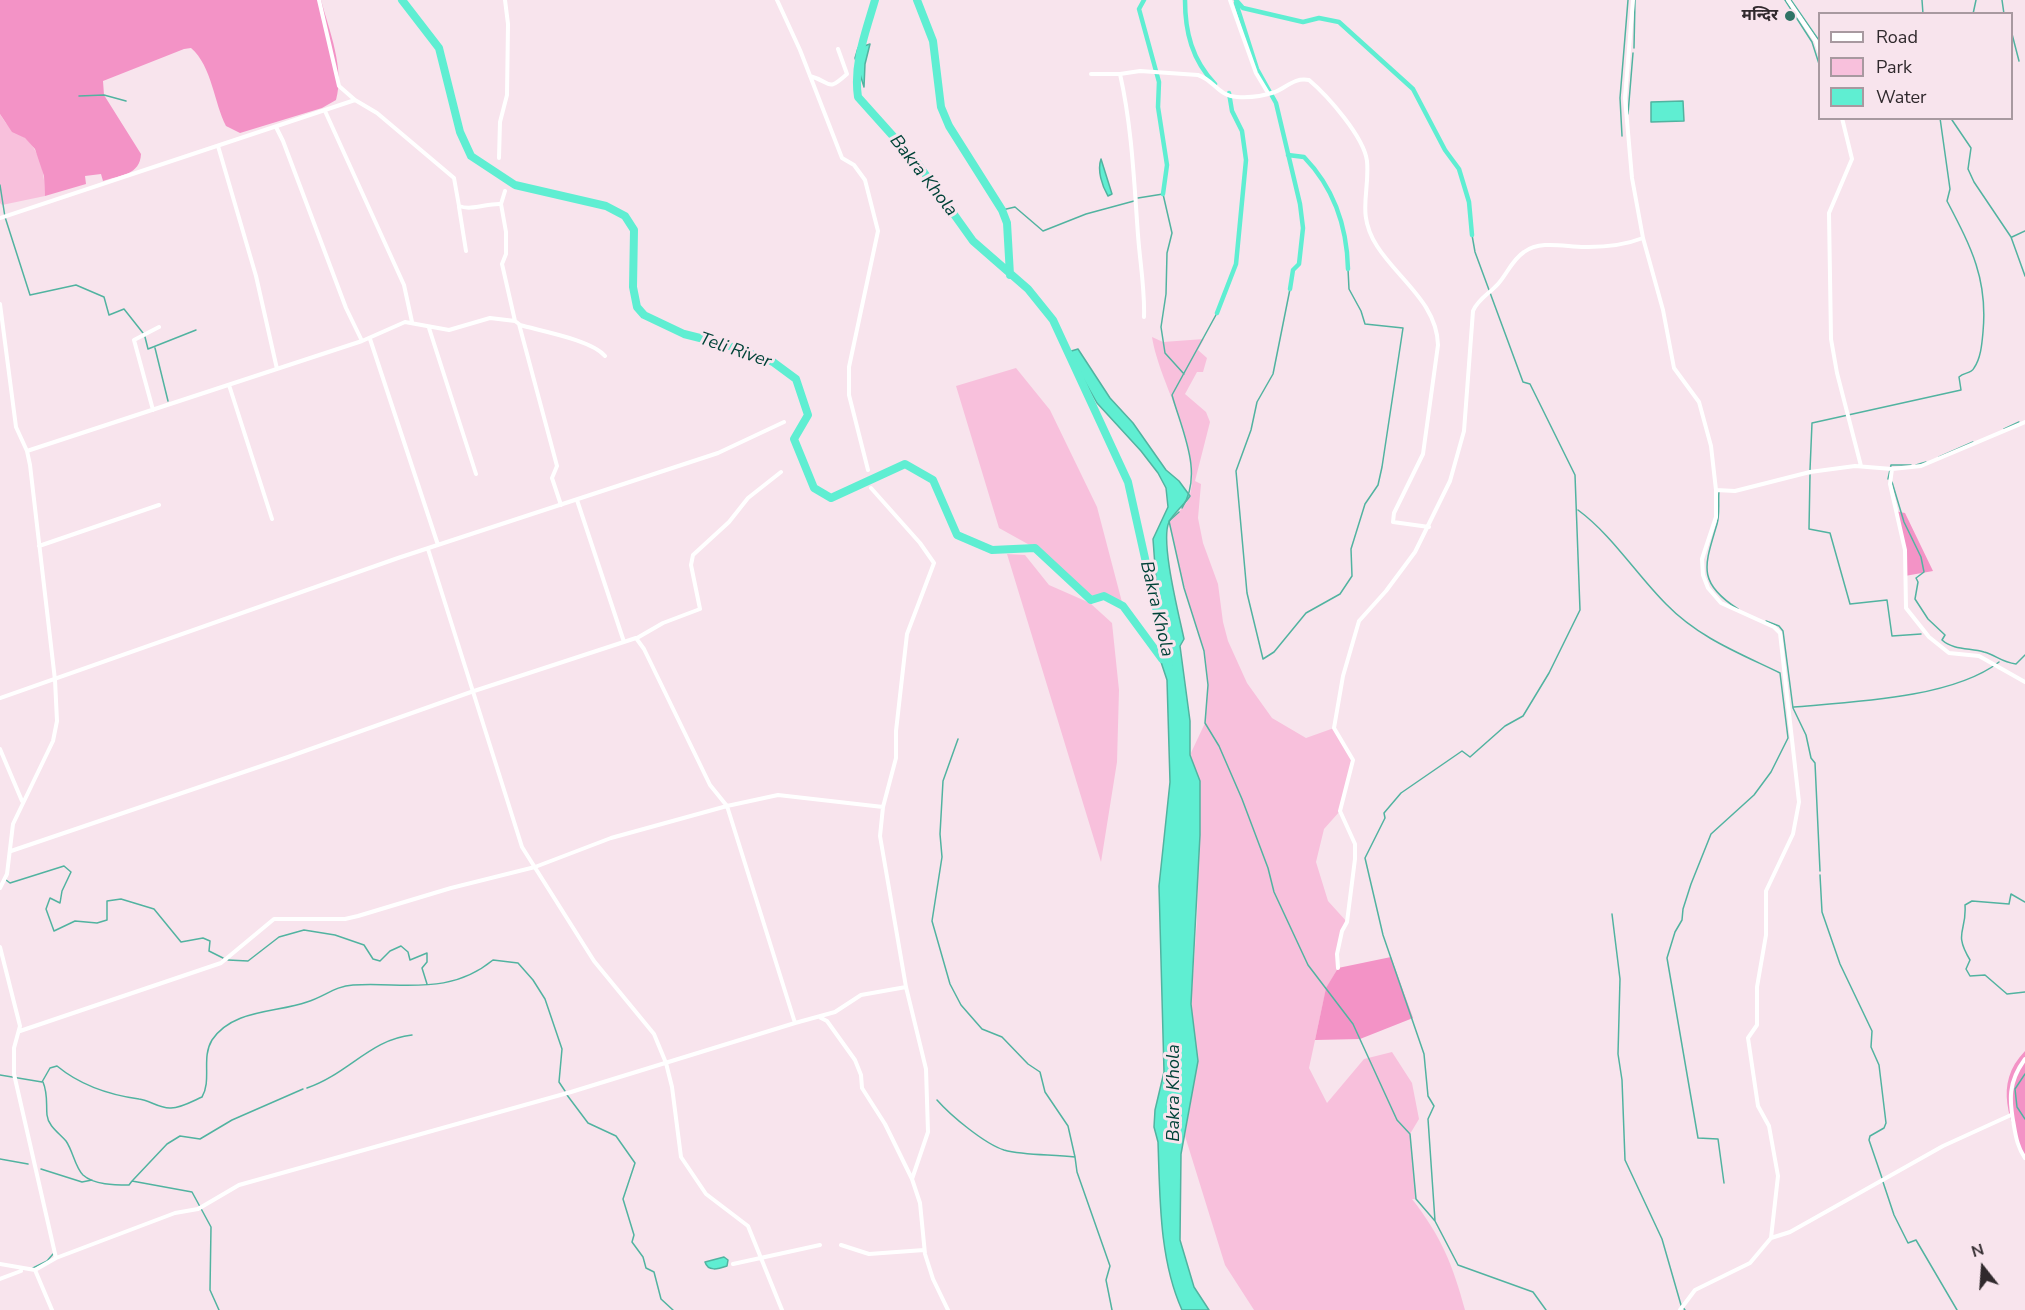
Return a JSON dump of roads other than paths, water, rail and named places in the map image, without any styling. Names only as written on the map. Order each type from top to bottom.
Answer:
[{"type":"street","points":[[319,0],[339,86],[355,100],[377,113],[454,178],[466,251]]},
{"type":"street","points":[[499,158],[500,122],[507,95],[506,0]]},
{"type":"street","points":[[777,0],[842,158],[854,165],[866,180],[878,231],[849,367],[849,395],[868,470]]},
{"type":"street","points":[[1230,0],[1256,73],[1267,92]]},
{"type":"street","points":[[1633,0],[1626,117],[1632,178],[1643,238],[1663,310],[1674,368],[1699,402],[1706,422],[1716,490],[1716,517],[1702,560],[1703,575],[1708,588],[1721,603],[1774,627],[1780,633],[1799,802],[1793,834],[1766,891],[1766,935],[1757,987],[1756,1025],[1748,1038],[1758,1106],[1769,1126],[1778,1176],[1771,1238]]},
{"type":"street","points":[[1788,0],[1816,40],[1818,46]]},
{"type":"street","points":[[810,76],[827,86],[835,85],[847,74],[838,49]]},
{"type":"street","points":[[1091,74],[1140,71],[1198,75],[1206,77],[1221,93],[1237,97],[1262,95],[1303,79],[1322,90],[1336,108],[1363,148],[1367,171],[1363,207],[1376,244],[1423,302],[1438,331],[1423,454],[1394,513],[1393,522],[1429,527]]},
{"type":"street","points":[[1120,74],[1137,204],[1141,274],[1145,288],[1144,317]]},
{"type":"street","points":[[0,218],[355,100]]},
{"type":"street","points":[[324,111],[400,276],[411,311],[412,322]]},
{"type":"street","points":[[1842,120],[1852,159],[1829,213],[1832,339],[1837,373],[1861,466]]},
{"type":"street","points":[[276,127],[284,141],[346,308],[362,341]]},
{"type":"street","points":[[218,146],[256,276],[277,369]]},
{"type":"street","points":[[505,191],[501,204],[507,232],[503,268],[557,466],[552,478],[561,505]]},
{"type":"street","points":[[459,206],[466,209],[488,203],[501,204]]},
{"type":"street","points":[[1338,968],[1337,954],[1347,922],[1355,844],[1340,811],[1353,760],[1334,728],[1336,710],[1359,621],[1398,576],[1429,527],[1450,481],[1464,430],[1473,311],[1476,303],[1495,287],[1519,256],[1531,248],[1546,245],[1628,244],[1643,238]]},
{"type":"street","points":[[0,304],[16,427],[27,451],[55,681],[57,721],[53,741],[13,824],[7,874],[0,888]]},
{"type":"street","points":[[27,451],[370,339],[385,330],[412,322],[429,328],[449,330],[490,318],[517,323],[572,340],[595,348],[605,356]]},
{"type":"street","points":[[153,410],[134,340],[159,327]]},
{"type":"street","points":[[429,328],[476,474]]},
{"type":"street","points":[[370,339],[438,545]]},
{"type":"street","points":[[229,385],[272,519]]},
{"type":"street","points":[[0,698],[55,681],[438,545],[718,453],[784,422]]},
{"type":"street","points":[[1716,490],[1735,491],[1810,472],[1861,466],[1892,469],[1921,466],[2025,422]]},
{"type":"street","points":[[1892,469],[1890,484],[1905,550],[1906,608],[1929,637],[1949,653],[1979,656],[2025,682]]},
{"type":"street","points":[[10,851],[471,692],[637,638],[663,623],[700,609],[691,565],[693,555],[729,522],[748,498],[781,472]]},
{"type":"street","points":[[871,488],[934,562],[907,634],[896,758],[883,807],[881,848],[906,987],[926,1069],[928,1132],[912,1179]]},
{"type":"street","points":[[577,500],[614,618],[624,642]]},
{"type":"street","points":[[39,546],[159,505]]},
{"type":"street","points":[[428,549],[471,692],[522,847],[594,961],[654,1034],[666,1063],[681,1157],[706,1194],[748,1226],[782,1310]]},
{"type":"street","points":[[637,638],[710,784],[728,806],[795,1023]]},
{"type":"street","points":[[0,749],[23,801]]},
{"type":"street","points":[[20,1031],[222,963],[274,919],[345,919],[535,867],[611,838],[728,806],[778,795],[883,807]]},
{"type":"street","points":[[0,947],[20,1031],[14,1048],[14,1074],[56,1258]]},
{"type":"street","points":[[0,1264],[23,1270],[35,1270],[56,1258],[175,1214],[198,1209],[230,1188],[273,1174],[561,1095],[795,1023],[821,1018],[861,995],[906,987]]},
{"type":"street","points":[[821,1018],[827,1021],[855,1060],[861,1075],[862,1088],[885,1124],[912,1179],[920,1203],[924,1250],[933,1279],[948,1310]]},
{"type":"street","points":[[2025,1059],[2011,1083],[2008,1102],[2016,1141],[2025,1158]]},
{"type":"street","points":[[1680,1310],[1695,1290],[1750,1263],[1771,1238],[1790,1232],[1943,1146],[2012,1115]]},
{"type":"street","points":[[733,1264],[820,1245]]},
{"type":"street","points":[[841,1245],[869,1254],[924,1250]]},
{"type":"street","points":[[0,1280],[23,1270]]},
{"type":"street","points":[[35,1270],[52,1310]]},
{"type":"water","points":[[870,44],[865,64],[864,87],[855,58],[858,48]]},
{"type":"water","points":[[1683,101],[1684,121],[1651,122],[1651,102]]},
{"type":"water","points":[[1101,159],[1112,194],[1108,196],[1101,178]]},
{"type":"water","points":[[1078,349],[1110,398],[1133,423],[1166,470],[1179,481],[1190,496],[1169,522],[1167,531],[1168,561],[1184,639],[1180,646],[1190,721],[1190,755],[1200,781],[1200,835],[1191,1004],[1198,1061],[1181,1154],[1180,1240],[1194,1287],[1209,1310],[1182,1310],[1174,1290],[1162,1228],[1158,1142],[1154,1127],[1155,1110],[1164,1072],[1159,886],[1170,782],[1167,680],[1158,653],[1167,657],[1159,621],[1153,539],[1168,507],[1166,488],[1141,451],[1097,403],[1068,352]]},
{"type":"water","points":[[724,1257],[728,1260],[727,1266],[714,1269],[706,1265],[705,1262]]},
{"type":"waterway","name":"Teli River","points":[[402,0],[439,48],[460,132],[471,156],[515,185],[606,206],[625,216],[634,230],[633,287],[637,307],[644,315],[684,334],[724,344],[773,362],[796,379],[808,415],[794,439],[814,488],[831,498],[905,464],[933,480],[957,535],[992,550],[1035,548],[1091,600],[1104,596],[1123,606],[1162,659]]},
{"type":"waterway","name":"Bakra Khola","points":[[875,0],[859,60],[858,97],[918,164],[973,241],[1028,289],[1053,320],[1128,482],[1169,666]]},
{"type":"waterway","points":[[917,0],[933,41],[941,107],[949,126],[1002,210],[1007,223],[1010,275]]},
{"type":"waterway","points":[[1144,0],[1139,9],[1159,82],[1158,107],[1167,165],[1163,194]]},
{"type":"waterway","points":[[1185,0],[1186,23],[1191,45],[1207,75],[1215,84]]},
{"type":"waterway","points":[[1236,0],[1243,8],[1303,22],[1319,18],[1339,22],[1413,89],[1445,150],[1459,169],[1469,202],[1472,235]]},
{"type":"waterway","points":[[1622,136],[1620,98],[1628,0]]},
{"type":"waterway","points":[[1634,48],[1635,0]]},
{"type":"waterway","points":[[1785,0],[1812,42],[1818,61]]},
{"type":"waterway","points":[[1791,0],[1818,39]]},
{"type":"waterway","points":[[1922,0],[1923,12]]},
{"type":"waterway","points":[[1973,12],[1976,0]]},
{"type":"waterway","points":[[2002,0],[2004,12]]},
{"type":"waterway","points":[[1236,3],[1257,69],[1276,103],[1300,204],[1303,228],[1299,264],[1293,270],[1290,289]]},
{"type":"waterway","points":[[2013,38],[2019,61]]},
{"type":"waterway","points":[[1628,114],[1633,53]]},
{"type":"waterway","points":[[1217,313],[1236,264],[1246,160],[1242,131],[1232,111],[1229,93]]},
{"type":"waterway","points":[[79,96],[104,95],[126,101]]},
{"type":"waterway","points":[[1810,470],[1812,423],[1961,390],[1959,377],[1973,370],[1978,360],[1983,332],[1983,296],[1976,264],[1947,201],[1950,189],[1940,120]]},
{"type":"waterway","points":[[1952,120],[1971,148],[1968,169],[1974,182],[2011,237],[2025,276]]},
{"type":"waterway","points":[[1288,155],[1304,157],[1331,195],[1342,223],[1348,269]]},
{"type":"waterway","points":[[0,185],[5,217],[30,295],[76,285],[104,297],[109,315],[124,309],[143,333]]},
{"type":"waterway","points":[[1138,198],[1163,194],[1172,233],[1167,253],[1166,294],[1161,327],[1165,353],[1184,374]]},
{"type":"waterway","points":[[1002,210],[1015,207],[1043,231],[1086,214],[1134,201]]},
{"type":"waterway","points":[[2012,237],[2025,231]]},
{"type":"waterway","points":[[1435,1221],[1428,1119],[1434,1106],[1428,1096],[1424,1054],[1383,935],[1365,858],[1385,818],[1384,813],[1401,793],[1462,751],[1470,757],[1505,726],[1523,716],[1549,673],[1580,610],[1575,475],[1530,384],[1523,382],[1475,252],[1472,235]]},
{"type":"waterway","points":[[1290,289],[1273,374],[1257,402],[1251,430],[1236,471],[1247,593],[1263,659],[1274,652],[1306,613],[1340,594],[1352,576],[1351,549],[1365,504],[1378,485],[1382,467],[1403,328],[1365,324],[1349,289],[1348,269]]},
{"type":"waterway","points":[[1182,508],[1188,495],[1191,467],[1189,452],[1172,395],[1217,313]]},
{"type":"waterway","points":[[145,337],[148,349],[196,330]]},
{"type":"waterway","points":[[155,348],[168,401]]},
{"type":"waterway","points":[[2004,429],[2019,422]]},
{"type":"waterway","points":[[1939,457],[1973,442]]},
{"type":"waterway","points":[[1916,465],[1926,462]]},
{"type":"waterway","points":[[1888,479],[1891,465],[1911,465]]},
{"type":"waterway","points":[[1810,475],[1809,529],[1830,533],[1850,604],[1887,600],[1892,636],[1921,634]]},
{"type":"waterway","points":[[1892,482],[1904,522],[1921,557],[1924,572],[1916,578],[1918,582],[1915,599],[1928,619],[1945,635],[1942,640],[1951,646],[1984,652],[2016,664],[2025,655]]},
{"type":"waterway","points":[[1719,491],[1718,520],[1709,551],[1707,572],[1715,590],[1738,609]]},
{"type":"waterway","points":[[1578,510],[1602,531],[1679,616],[1720,644],[1780,673],[1788,738],[1771,772],[1754,795],[1711,834],[1691,884],[1682,920],[1675,932],[1667,958],[1698,1138],[1718,1139],[1724,1183]]},
{"type":"waterway","points":[[1179,512],[1169,521],[1184,588],[1204,651],[1208,685],[1205,723],[1219,746],[1242,799],[1268,868],[1274,892],[1308,965],[1353,1024],[1397,1120],[1410,1134],[1416,1199],[1435,1221],[1458,1265],[1533,1292],[1546,1310]]},
{"type":"waterway","points":[[1766,621],[1779,626],[1783,631],[1793,708],[1806,735],[1811,758],[1815,763],[1820,871]]},
{"type":"waterway","points":[[1794,707],[1873,700],[1929,691],[1956,684],[1999,662]]},
{"type":"waterway","points":[[958,739],[943,781],[940,834],[942,857],[932,921],[950,984],[961,1005],[982,1029],[1002,1037],[1028,1064],[1040,1072],[1045,1092],[1068,1126],[1075,1157]]},
{"type":"waterway","points":[[6,880],[10,883],[64,866],[71,872],[62,891],[60,903],[50,898],[46,909],[54,931],[75,921],[97,923],[107,920],[107,901],[121,899],[154,909],[181,942],[203,938],[210,941],[209,951],[223,958]]},
{"type":"waterway","points":[[1820,875],[1822,912],[1840,964],[1872,1031],[1871,1047],[1879,1065],[1886,1123],[1884,1128],[1870,1136],[1869,1140],[1882,1178]]},
{"type":"waterway","points":[[2025,902],[2011,894],[2009,904],[1972,901],[1965,905],[1961,937],[1970,960],[1966,969],[1970,976],[1985,975],[2007,994],[2025,992]]},
{"type":"waterway","points":[[1612,914],[1620,979],[1618,1054],[1622,1080],[1625,1160],[1662,1239],[1681,1305],[1685,1310]]},
{"type":"waterway","points":[[228,960],[248,961],[279,937],[304,930],[335,935],[364,945],[373,959],[380,961],[390,951],[401,946],[408,952],[410,960],[427,953],[427,962],[422,968],[427,984]]},
{"type":"waterway","points":[[0,1075],[42,1082],[50,1068],[57,1066],[75,1079],[106,1092],[163,1107],[179,1107],[202,1097],[206,1083],[207,1054],[212,1040],[221,1030],[243,1017],[295,1006],[347,986],[443,983],[460,979],[493,960],[518,963],[533,980],[545,999],[562,1049],[559,1082],[565,1091]]},
{"type":"waterway","points":[[307,1088],[322,1082],[384,1043],[412,1035]]},
{"type":"waterway","points":[[2025,1074],[2015,1089],[2017,1107],[2025,1119]]},
{"type":"waterway","points":[[43,1082],[48,1119],[66,1141],[83,1175],[105,1184],[129,1185],[132,1181],[192,1192],[211,1227],[210,1290],[219,1310]]},
{"type":"waterway","points":[[133,1180],[167,1144],[180,1136],[200,1139],[232,1120],[303,1089]]},
{"type":"waterway","points":[[567,1095],[588,1123],[616,1136],[635,1163],[623,1199],[634,1235],[632,1242],[643,1257],[646,1268],[654,1272],[661,1299],[673,1310]]},
{"type":"waterway","points":[[937,1100],[969,1129],[996,1147],[1021,1153],[1075,1157],[1077,1172],[1110,1266],[1106,1280],[1112,1310]]},
{"type":"waterway","points":[[0,1159],[28,1164]]},
{"type":"waterway","points":[[41,1169],[82,1182],[92,1180]]},
{"type":"waterway","points":[[1883,1182],[1894,1215],[1908,1243],[1916,1240],[1957,1310]]},
{"type":"waterway","points":[[33,1268],[47,1261],[53,1254]]},
{"type":"place","name":"मन्दिर","points":[[1790,16]]}]
